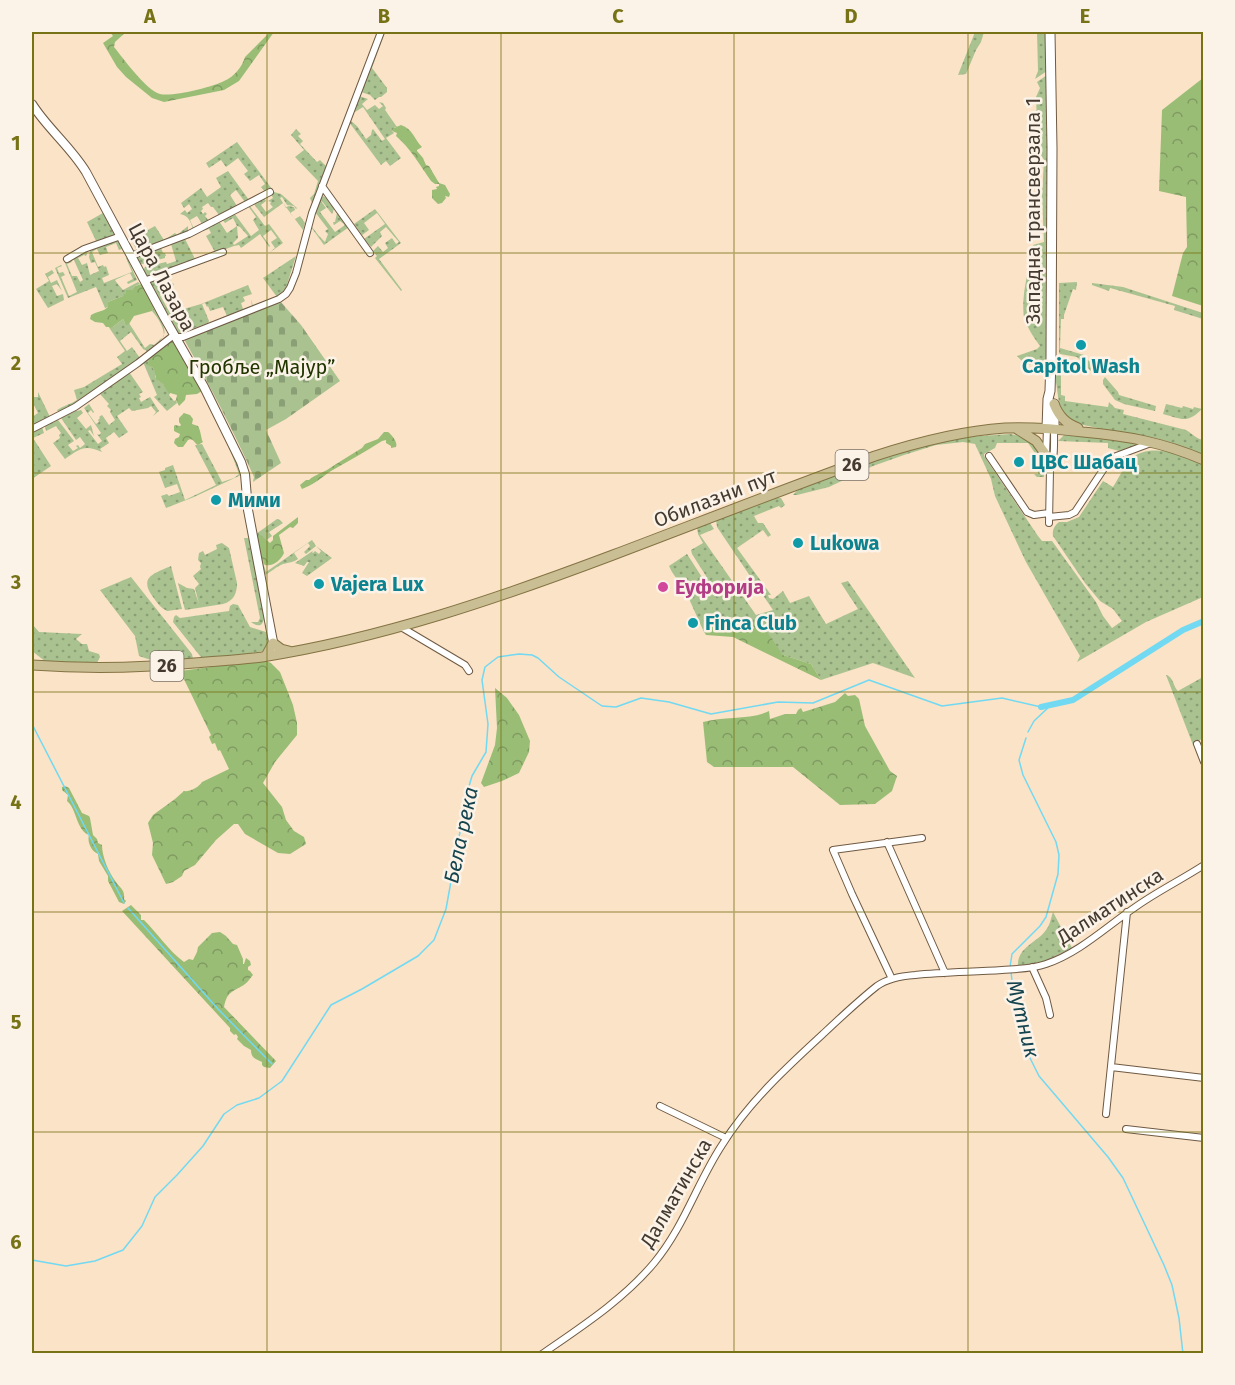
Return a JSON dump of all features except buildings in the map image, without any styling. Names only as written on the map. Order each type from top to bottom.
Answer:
[{"type":"main road","name":"Западна трансверзала 1","points":[[1050,32],[1052,148],[1050,391],[1048,399],[1051,429]]},
{"type":"main road","name":"Западна трансверзала 1","points":[[1050,391],[1053,404],[1051,429]]},
{"type":"main road","points":[[1053,404],[1060,416],[1071,426],[1092,433]]},
{"type":"main road","points":[[1015,428],[1036,441],[1046,454]]},
{"type":"main road","name":"Обилазни пут","points":[[32,665],[133,668],[234,660],[328,644],[400,626],[452,612],[543,581],[891,451],[952,435],[1015,428],[1116,435],[1153,442],[1203,460]]},
{"type":"main road","points":[[271,655],[273,643],[281,649],[290,651]]},
{"type":"street","points":[[32,429],[75,408],[174,336],[183,337],[279,299],[286,294],[296,273],[306,229],[381,32]]},
{"type":"street","name":"Цара Лазара","points":[[32,104],[44,122],[82,165],[222,420],[245,474],[249,519],[273,643]]},
{"type":"street","points":[[322,186],[370,253]]},
{"type":"street","points":[[131,256],[189,234],[270,192]]},
{"type":"street","points":[[68,259],[84,249],[121,236]]},
{"type":"street","points":[[144,281],[223,252]]},
{"type":"street","points":[[1049,518],[1050,470],[1046,454],[1051,429]]},
{"type":"street","points":[[1050,470],[1054,447],[1051,429]]},
{"type":"street","points":[[989,456],[1027,512],[1049,518],[1075,512],[1111,458],[1153,442]]},
{"type":"street","points":[[400,626],[465,665],[470,672]]},
{"type":"street","points":[[1197,744],[1203,762]]},
{"type":"street","points":[[892,979],[833,850],[922,838]]},
{"type":"street","points":[[887,842],[945,973]]},
{"type":"street","name":"Далматинска","points":[[542,1353],[611,1304],[654,1263],[672,1239],[704,1176],[726,1138],[739,1121],[776,1078],[877,986],[892,979],[930,973],[1006,970],[1045,964],[1076,950],[1127,912],[1203,865]]},
{"type":"street","points":[[1106,1114],[1127,912]]},
{"type":"street","points":[[1032,967],[1046,998],[1050,1015]]},
{"type":"street","points":[[1111,1067],[1203,1078]]},
{"type":"street","name":"Далматинска","points":[[660,1106],[726,1138]]},
{"type":"street","points":[[1126,1129],[1203,1138]]},
{"type":"green space","points":[[110,32],[126,32],[115,42],[114,47],[149,87],[155,92],[166,95],[202,89],[228,79],[237,71],[245,57],[270,32],[274,32],[239,81],[224,90],[164,102],[152,98],[117,67],[103,43],[113,36]]},
{"type":"green space","points":[[383,32],[385,32],[372,68],[387,88],[387,92],[375,100],[370,95],[361,92]]},
{"type":"green space","points":[[975,32],[984,32],[981,42],[966,74],[958,75]]},
{"type":"green space","points":[[1037,32],[1046,32],[1047,71],[1035,79],[1038,71]]},
{"type":"green space","points":[[1047,75],[1047,360],[1032,365],[1024,363],[1017,356],[1040,346],[1025,321],[1023,303],[1033,245],[1044,242],[1042,196],[1044,160],[1036,147],[1033,135],[1037,122],[1036,97],[1040,88],[1037,82]]},
{"type":"green space","points":[[1203,78],[1203,306],[1172,296],[1183,253],[1187,247],[1186,197],[1159,191],[1162,110]]},
{"type":"green space","points":[[359,96],[368,99],[362,104],[367,110],[375,105],[379,109],[383,106],[379,102],[383,103],[397,127],[392,131],[394,133],[386,138],[401,158],[390,166],[386,161],[381,165],[349,122],[357,126],[366,139],[371,135],[373,129],[382,141],[385,139],[363,107],[355,112]]},
{"type":"green space","points":[[401,125],[411,132],[422,147],[417,151],[439,183],[445,185],[450,194],[449,197],[445,196],[442,203],[438,204],[432,198],[432,190],[437,189],[439,184],[431,181],[410,151],[396,136],[397,133],[392,131]]},
{"type":"green space","points":[[296,129],[303,141],[300,144],[317,162],[320,160],[326,166],[312,203],[310,198],[314,194],[318,181],[295,157],[304,150],[291,135]]},
{"type":"green space","points":[[237,142],[272,189],[265,192],[261,187],[265,184],[259,175],[250,181],[244,174],[248,171],[238,158],[226,167],[221,160],[209,168],[206,163]]},
{"type":"green space","points":[[228,171],[249,200],[245,202],[236,190],[230,195],[237,206],[219,215],[208,203],[202,207],[201,211],[207,214],[205,216],[209,221],[202,224],[197,216],[190,220],[193,229],[187,217],[180,214],[192,209],[189,204],[184,208],[181,203],[201,188],[207,197],[221,187],[216,178]]},
{"type":"green space","points":[[274,192],[281,194],[297,208],[287,205],[282,197],[280,198],[283,203],[264,217],[253,203],[264,197],[266,201],[261,205],[266,212],[273,207],[268,201],[273,198],[271,194]]},
{"type":"green space","points":[[323,196],[334,209],[332,214],[321,200],[326,208],[320,212],[335,232],[345,225],[340,221],[334,225],[337,213],[349,227],[324,245],[311,227],[325,242],[328,234],[325,231],[328,229],[315,212],[320,198]]},
{"type":"green space","points":[[249,205],[265,226],[269,224],[283,243],[269,253],[275,248],[271,242],[277,238],[271,230],[263,236],[269,247],[260,234],[241,248],[239,245],[234,246],[148,277],[143,271],[145,267],[176,261],[171,244],[185,239],[195,259],[215,252],[206,236],[211,233],[209,229],[202,230],[219,221],[227,233],[237,226],[233,218],[225,223],[222,219],[234,213],[251,236],[259,230],[253,220],[256,217]],"holes":[[[237,226],[248,236],[234,245],[233,243],[238,238]]]},
{"type":"green space","points":[[294,207],[295,210],[290,213],[286,208]]},
{"type":"green space","points":[[375,209],[401,243],[379,259],[401,291],[375,258],[377,256],[373,251],[378,246],[383,252],[388,248],[385,243],[392,238],[396,244],[399,242],[386,227],[380,232],[382,236],[371,247],[364,239],[385,224],[377,213],[364,223],[369,230],[362,235],[354,224]]},
{"type":"green space","points":[[103,213],[115,236],[97,243],[87,222]]},
{"type":"green space","points":[[300,216],[305,223],[303,230],[295,219]]},
{"type":"green space","points":[[155,226],[164,240],[175,233],[177,235],[188,226],[188,231],[137,251],[131,239]]},
{"type":"green space","points":[[118,240],[122,249],[119,250],[116,243],[106,247],[108,253],[100,255],[97,249],[92,252],[98,267],[106,266],[109,275],[102,278],[104,283],[132,272],[127,258],[137,280],[128,284],[127,282],[133,279],[130,273],[115,280],[123,290],[138,282],[140,284],[132,290],[126,290],[123,296],[108,302],[108,307],[105,308],[96,287],[68,298],[55,268],[62,266],[57,268],[59,273],[63,272],[65,275],[61,277],[69,296],[77,292],[65,263],[70,259],[72,262],[67,264],[72,276],[77,276],[80,282],[83,280],[73,258],[88,250],[86,256],[78,258],[82,265],[87,263],[90,275],[99,271],[95,262],[91,263],[90,251]]},
{"type":"green space","points":[[161,248],[165,253],[165,258],[139,264],[136,257]]},
{"type":"green space","points":[[296,256],[285,291],[277,297],[263,278]]},
{"type":"green space","points":[[52,270],[54,273],[48,277],[51,283],[57,280],[62,291],[57,284],[52,286],[57,296],[63,294],[64,300],[48,308],[36,289],[49,281],[45,274]]},
{"type":"green space","points":[[168,274],[174,285],[160,295],[170,313],[201,304],[248,285],[252,294],[243,297],[245,301],[241,303],[243,309],[252,306],[251,299],[253,306],[227,316],[223,307],[210,311],[205,303],[202,304],[208,323],[178,334],[149,282]]},
{"type":"green space","points":[[1077,282],[1064,319],[1061,319],[1060,348],[1084,355],[1083,359],[1104,365],[1105,362],[1109,364],[1098,375],[1094,374],[1077,357],[1059,353],[1059,283]]},
{"type":"green space","points":[[1092,283],[1123,287],[1203,313],[1203,319],[1174,310],[1175,306],[1110,288],[1109,291],[1092,285]]},
{"type":"green space","points":[[142,284],[156,304],[152,311],[134,316],[126,325],[123,319],[110,329],[103,323],[90,319],[91,315],[108,307],[108,302],[123,296],[126,290],[132,290],[135,286]]},
{"type":"green space","name":"Гробље „Мајур”","points":[[280,301],[301,325],[340,381],[286,419],[266,430],[281,463],[253,482],[254,477],[238,442],[185,341],[186,338]]},
{"type":"green space","points":[[154,308],[162,322],[164,334],[152,311]]},
{"type":"green space","points":[[123,319],[125,323],[129,323],[145,348],[150,344],[154,345],[162,338],[155,345],[147,351],[131,332],[120,341],[127,351],[132,347],[140,358],[75,405],[59,413],[57,410],[77,400],[74,390],[84,387],[122,364],[117,357],[125,351],[110,329]]},
{"type":"green space","points":[[171,339],[178,346],[202,391],[186,395],[185,400],[179,406],[176,400],[177,395],[169,394],[163,384],[156,379],[153,368],[147,365],[149,358]]},
{"type":"green space","points":[[150,356],[149,362],[156,373],[155,377],[177,403],[167,411],[154,397],[157,395],[143,362]]},
{"type":"green space","points":[[1060,361],[1065,363],[1061,364],[1061,395],[1065,396],[1065,401],[1108,407],[1109,402],[1115,408],[1124,410],[1123,414],[1186,430],[1203,440],[1203,455],[1156,438],[1073,423],[1062,411],[1059,403],[1056,370]]},
{"type":"green space","points":[[129,372],[143,392],[139,394],[141,402],[150,397],[159,411],[153,416],[156,412],[151,406],[132,411],[129,408],[117,416],[128,432],[119,438],[114,432],[106,438],[109,443],[100,449],[102,452],[86,448],[65,459],[53,443],[60,438],[61,433],[56,426],[46,431],[45,426],[58,420],[74,441],[68,445],[73,451],[78,448],[76,446],[78,445],[80,448],[85,444],[80,437],[76,440],[61,418],[81,410],[83,413],[77,418],[86,429],[91,425],[94,436],[90,430],[88,431],[98,444],[102,441],[97,434],[101,433],[84,408],[89,404],[94,412],[91,410],[88,413],[96,424],[102,415],[109,425],[115,420],[107,406],[109,404],[100,394]]},
{"type":"green space","points":[[193,373],[226,435],[241,475],[194,497],[166,508],[161,496],[180,492],[177,484],[165,488],[159,472],[165,468],[173,465],[185,500],[216,485],[195,445],[202,444],[222,482],[239,474],[229,447]]},
{"type":"green space","points":[[1105,377],[1119,395],[1156,406],[1155,411],[1115,400],[1103,384]]},
{"type":"green space","points":[[38,392],[50,417],[59,413],[33,426],[32,417],[38,413],[34,405],[32,406],[32,397],[38,397]]},
{"type":"green space","points":[[1166,404],[1202,409],[1192,417],[1180,419],[1163,414]]},
{"type":"green space","points":[[184,413],[190,415],[193,419],[192,424],[199,428],[203,442],[198,445],[191,439],[183,447],[178,447],[174,443],[180,434],[174,431],[174,426],[181,425],[179,418]]},
{"type":"green space","points":[[42,427],[44,433],[33,438],[51,466],[32,479],[32,432]]},
{"type":"green space","points":[[384,432],[388,432],[393,437],[396,447],[391,448],[386,440],[382,441],[302,489],[300,485],[306,480],[327,470],[365,444],[378,439]]},
{"type":"green space","points":[[1010,434],[1026,439],[1036,448],[1042,461],[1044,477],[1037,477],[1034,474],[1038,474],[1038,456],[1034,456],[1035,453],[1028,443],[997,443],[995,448],[984,456],[1038,536],[1042,541],[1052,541],[1112,628],[1122,621],[1113,609],[1100,601],[1085,583],[1053,536],[1055,527],[1059,522],[1067,522],[1079,517],[1103,481],[1113,487],[1128,462],[1139,454],[1148,451],[1167,452],[1203,463],[1203,597],[1146,622],[1077,662],[1080,656],[1026,562],[995,496],[991,479],[975,444],[963,442],[936,445],[873,466],[829,487],[793,495],[812,482],[932,442]]},
{"type":"green space","points":[[1072,434],[1142,443],[1123,452],[1108,448],[1108,443],[1058,441],[1064,435]]},
{"type":"green space","points":[[775,498],[781,498],[785,505],[754,516],[758,523],[763,523],[771,535],[768,537],[763,530],[737,548],[771,595],[768,595],[769,598],[773,599],[783,591],[790,603],[809,596],[826,624],[858,609],[841,583],[848,581],[915,678],[873,663],[821,680],[811,664],[783,655],[752,624],[749,626],[736,618],[720,617],[703,630],[690,601],[690,595],[703,592],[708,584],[691,550],[703,543],[697,528],[710,523],[714,529],[700,535],[756,615],[773,610],[717,527],[716,520]]},
{"type":"green space","points":[[298,517],[298,523],[293,528],[290,527],[279,535],[283,556],[274,564],[265,565],[259,553],[257,534],[270,543],[273,536]]},
{"type":"green space","points":[[277,519],[283,523],[269,532],[272,536],[261,544],[257,536],[266,572],[312,540],[316,546],[306,554],[304,552],[310,546],[308,543],[294,553],[298,559],[281,565],[265,575],[256,534]]},
{"type":"green space","points":[[244,538],[251,541],[264,618],[259,625],[251,622],[258,622],[260,618]]},
{"type":"green space","points":[[222,543],[229,548],[237,583],[234,596],[223,604],[185,610],[178,583],[194,589],[199,604],[195,588],[199,584],[193,576],[201,569],[201,563],[198,560],[199,553],[203,551],[205,555],[217,549],[216,545]]},
{"type":"green space","points":[[316,546],[332,558],[307,576],[302,573],[309,562],[304,566],[295,563],[314,550],[313,553],[315,551],[319,554],[321,551]]},
{"type":"green space","points":[[687,554],[705,582],[698,588],[683,588],[669,566]]},
{"type":"green space","points":[[171,566],[182,609],[167,611],[156,601],[147,585],[150,577]]},
{"type":"green space","points":[[131,577],[192,654],[193,659],[160,661],[139,656],[135,636],[100,590]]},
{"type":"green space","points":[[233,604],[238,605],[250,627],[266,632],[268,642],[264,651],[206,660],[200,656],[173,622],[176,615],[180,618],[229,611]]},
{"type":"green space","points":[[725,616],[740,620],[749,626],[759,620],[783,655],[811,664],[821,680],[733,637],[706,635],[703,630],[707,627],[707,620],[718,620]]},
{"type":"green space","points":[[33,625],[39,632],[82,634],[76,639],[82,644],[87,644],[89,651],[99,654],[97,663],[46,662],[32,651]]},
{"type":"green space","points":[[264,660],[280,672],[293,705],[297,735],[275,762],[263,783],[282,807],[286,820],[294,831],[304,837],[306,844],[290,854],[278,853],[245,834],[238,824],[234,824],[216,840],[195,865],[184,871],[182,876],[173,882],[166,884],[152,855],[153,843],[148,823],[153,815],[184,791],[194,789],[202,782],[229,769],[220,750],[218,751],[215,743],[212,744],[209,737],[211,735],[180,671]]},
{"type":"green space","points":[[1166,675],[1171,678],[1178,691],[1203,677],[1203,738],[1193,745]]},
{"type":"green space","points":[[495,688],[507,698],[519,715],[530,741],[529,752],[519,773],[484,787],[481,783],[495,745],[497,728]]},
{"type":"green space","points":[[845,693],[848,696],[855,695],[859,699],[865,726],[890,771],[897,776],[892,791],[875,804],[840,805],[793,767],[714,767],[707,762],[703,722],[754,716],[769,711],[770,719],[785,714],[796,714],[801,708],[803,712],[835,702]]},
{"type":"green space","points":[[65,786],[69,788],[82,813],[90,818],[93,835],[102,845],[108,870],[123,892],[126,901],[124,904],[119,902],[99,861],[98,854],[90,846],[89,835],[81,829],[67,801],[68,795],[62,790]]},
{"type":"green space","points":[[131,905],[141,915],[141,920],[144,920],[184,962],[189,959],[193,960],[198,947],[212,933],[220,932],[237,945],[243,964],[246,958],[250,961],[251,965],[248,970],[253,975],[246,983],[229,994],[224,1007],[276,1061],[270,1068],[264,1067],[262,1062],[253,1057],[251,1050],[237,1039],[236,1034],[230,1031],[230,1028],[122,911]]},
{"type":"green space","points":[[1053,912],[1072,948],[1045,961],[1018,966],[1021,954],[1046,930]]},
{"type":"waterway","points":[[1041,707],[1073,700],[1183,630],[1204,621]]},
{"type":"waterway","name":"Бела река","points":[[32,1260],[66,1266],[95,1261],[123,1250],[142,1226],[155,1197],[203,1146],[224,1114],[237,1105],[259,1098],[282,1081],[331,1005],[418,956],[434,940],[446,909],[467,793],[472,776],[486,752],[488,724],[482,680],[485,667],[498,657],[532,655],[559,677],[602,706],[616,707],[641,698],[669,702],[711,714],[778,702],[813,703],[869,680],[942,706],[1002,698],[1041,707]]},
{"type":"waterway","name":"Мутник","points":[[1028,732],[1034,721],[1051,705]]},
{"type":"waterway","points":[[32,724],[124,903]]},
{"type":"waterway","name":"Мутник","points":[[1010,967],[1012,954],[1046,917],[1058,874],[1059,855],[1056,842],[1023,775],[1019,760],[1026,738]]},
{"type":"waterway","points":[[128,908],[218,1009],[272,1064]]},
{"type":"waterway","name":"Мутник","points":[[1011,972],[1022,1033],[1039,1076],[1123,1178],[1164,1265],[1172,1285],[1183,1354]]},
{"type":"place","name":"Capitol Wash","points":[[1081,345]]},
{"type":"place","name":"ЦВС Шабац","points":[[1019,462]]},
{"type":"place","name":"Мими","points":[[216,500]]},
{"type":"place","name":"Lukowa","points":[[798,543]]},
{"type":"place","name":"Vajera Lux","points":[[319,584]]},
{"type":"place","name":"Еуфорија","points":[[663,587]]},
{"type":"place","name":"Finca Club","points":[[693,623]]}]
